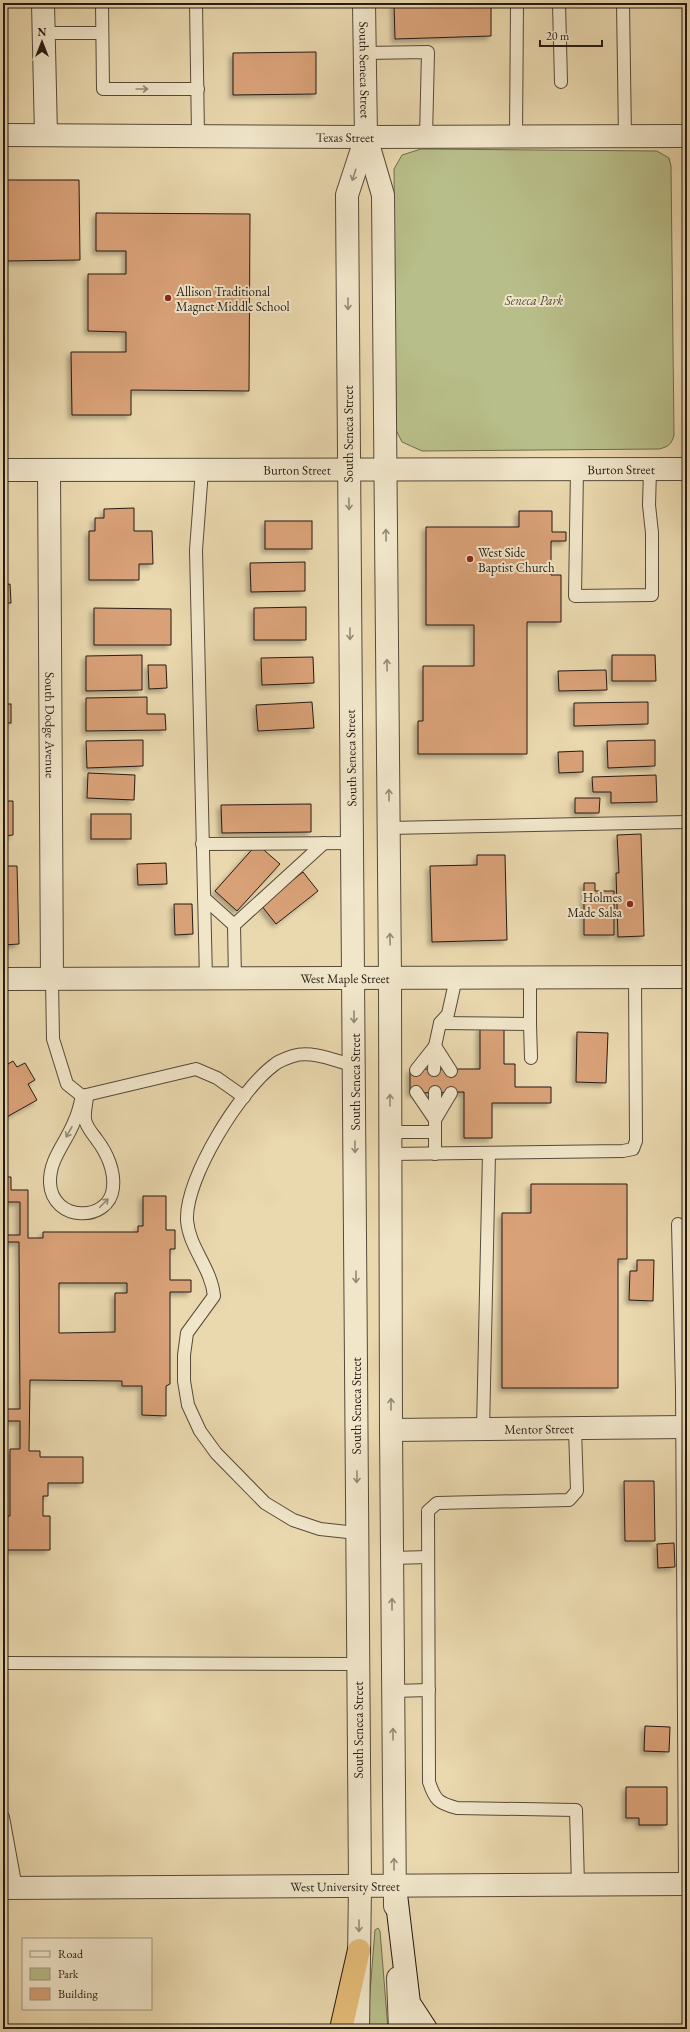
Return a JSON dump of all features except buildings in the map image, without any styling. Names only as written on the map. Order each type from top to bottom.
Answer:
[{"type":"highway","points":[[342,2029],[359,1950]]},
{"type":"street","points":[[43,3],[46,135]]},
{"type":"street","name":"South Seneca Street","points":[[364,3],[366,137],[383,195],[389,828],[393,1691],[395,1886],[400,2029]]},
{"type":"street","name":"Texas Street","points":[[3,135],[366,137],[687,136]]},
{"type":"street","name":"South Seneca Street","points":[[358,2029],[360,1887],[355,1066],[348,470],[348,195],[366,137]]},
{"type":"street","name":"Burton Street","points":[[3,470],[687,469]]},
{"type":"street","name":"South Dodge Avenue","points":[[49,470],[52,979]]},
{"type":"street","name":"West Maple Street","points":[[3,979],[687,977]]},
{"type":"street","name":"Mentor Street","points":[[391,1430],[684,1427]]},
{"type":"street","name":"West University Street","points":[[9,1888],[686,1884]]},
{"type":"street","points":[[395,1886],[409,2003],[426,2029]]},
{"type":"lane","points":[[102,3],[103,89],[198,89]]},
{"type":"lane","points":[[196,3],[198,136]]},
{"type":"lane","points":[[516,137],[517,3]]},
{"type":"lane","points":[[559,3],[561,82]]},
{"type":"lane","points":[[623,3],[625,137]]},
{"type":"lane","points":[[44,33],[102,33]]},
{"type":"lane","points":[[365,53],[428,52],[426,137]]},
{"type":"lane","points":[[202,470],[196,550],[206,979]]},
{"type":"lane","points":[[577,470],[575,596],[652,595],[652,533],[649,505],[650,470]]},
{"type":"lane","points":[[389,828],[687,822]]},
{"type":"lane","points":[[234,925],[324,843]]},
{"type":"lane","points":[[202,844],[352,843]]},
{"type":"lane","points":[[204,898],[234,925],[235,979]]},
{"type":"lane","points":[[390,1154],[623,1151],[633,1149],[636,1141],[635,977]]},
{"type":"lane","points":[[434,1070],[435,1046],[440,1024],[448,1014],[456,978]]},
{"type":"lane","points":[[530,978],[531,1058]]},
{"type":"lane","points":[[52,979],[51,1015],[54,1046],[68,1084],[85,1095],[196,1069],[217,1078],[244,1097]]},
{"type":"lane","points":[[440,1024],[530,1024]]},
{"type":"lane","points":[[416,1070],[435,1046]]},
{"type":"lane","points":[[435,1046],[451,1071]]},
{"type":"lane","points":[[355,1066],[323,1057],[294,1055],[274,1064],[254,1083],[207,1152],[194,1183],[187,1218],[190,1239],[212,1282],[214,1296],[187,1333],[184,1381],[188,1405],[200,1431],[216,1453],[265,1503],[293,1520],[320,1529],[357,1533]]},
{"type":"lane","points":[[416,1092],[435,1126]]},
{"type":"lane","points":[[435,1092],[435,1154]]},
{"type":"lane","points":[[435,1126],[451,1093]]},
{"type":"lane","points":[[85,1095],[85,1120],[103,1148],[113,1172],[113,1189],[107,1203],[93,1212],[73,1213],[59,1205],[52,1196],[50,1182],[53,1160],[74,1123],[85,1095]]},
{"type":"lane","points":[[390,1132],[435,1126]]},
{"type":"lane","points":[[483,1430],[489,1153]]},
{"type":"lane","points":[[678,1224],[684,1427],[686,1884]]},
{"type":"lane","points":[[575,1428],[577,1491],[569,1500],[436,1503],[428,1511],[429,1782],[434,1795],[442,1804],[457,1808],[576,1810],[578,1885]]},
{"type":"lane","points":[[392,1558],[428,1557]]},
{"type":"lane","points":[[3,1663],[358,1664]]},
{"type":"lane","points":[[393,1691],[429,1690]]},
{"type":"lane","points":[[3,1817],[9,1888]]},
{"type":"green space","name":"Seneca Park","points":[[421,149],[657,151],[669,158],[671,166],[674,435],[669,445],[659,449],[422,451],[402,442],[396,430],[394,169],[402,155]]},
{"type":"green space","points":[[378,1928],[380,1931],[388,2029],[367,2029],[375,1930]]},
{"type":"place","name":"Allison Traditional Magnet Middle School","points":[[168,298]]},
{"type":"place","name":"West Side Baptist Church","points":[[470,559]]},
{"type":"place","name":"Holmes Made Salsa","points":[[630,904]]}]
